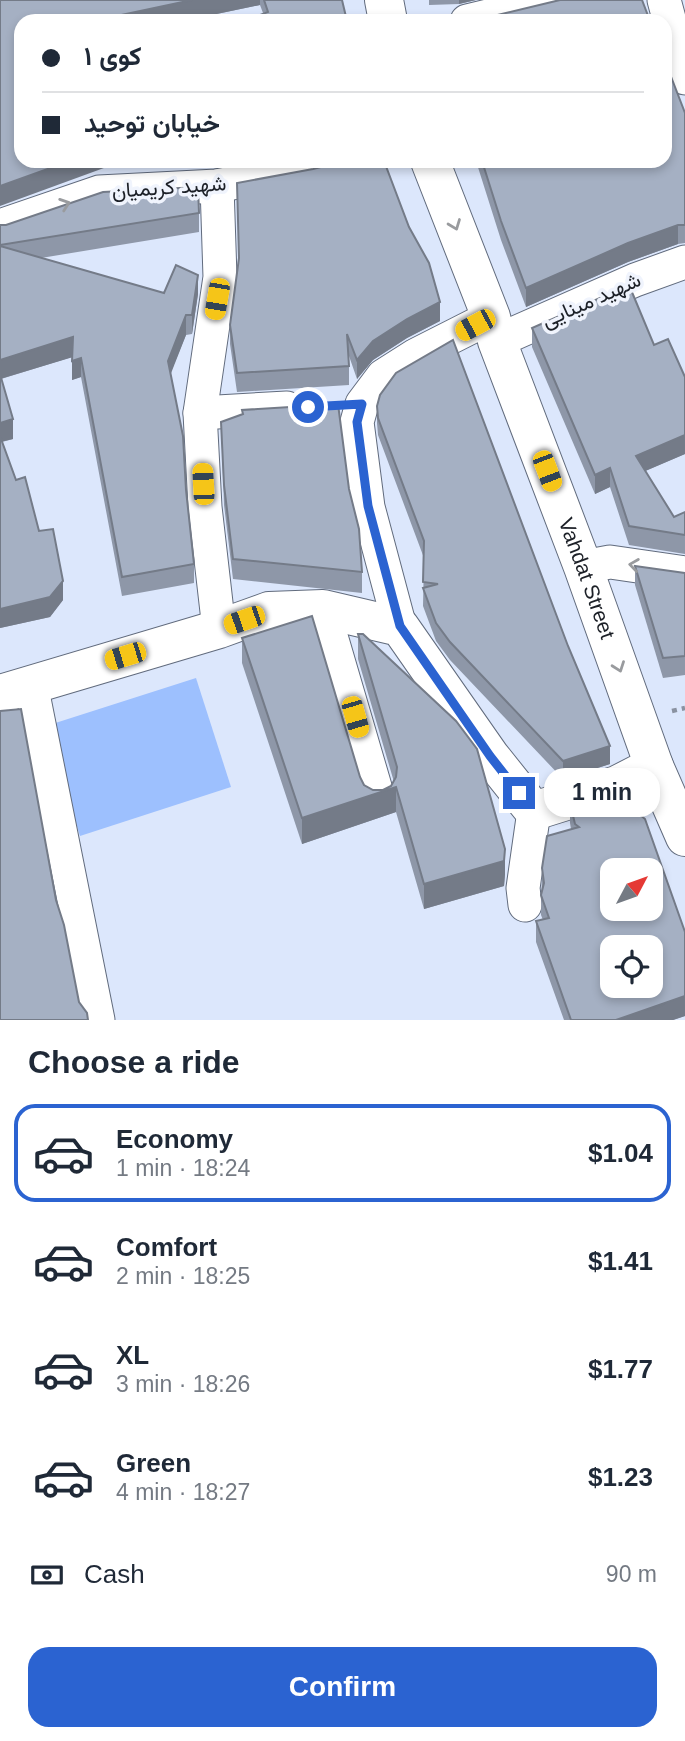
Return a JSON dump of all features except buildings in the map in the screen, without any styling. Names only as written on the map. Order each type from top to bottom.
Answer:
[{"type":"street","points":[[496,14],[555,0]]},
{"type":"street","points":[[672,30],[685,78]]},
{"type":"street","name":"شهید کریمیان","points":[[0,226],[99,192],[217,186],[306,168]]},
{"type":"street","name":"Vahdat Street","points":[[433,168],[583,567],[654,766],[685,837]]},
{"type":"street","points":[[217,186],[220,278],[200,413],[205,507],[219,629]]},
{"type":"street","name":"شهید مینایی","points":[[340,405],[416,355],[685,262]]},
{"type":"street","points":[[200,413],[340,405],[357,422],[368,506],[400,626],[490,756],[534,811],[523,888],[525,905]]},
{"type":"street","points":[[583,567],[610,562],[685,573]]},
{"type":"street","points":[[98,1020],[15,689],[219,629],[269,611],[323,609],[400,626]]},
{"type":"street","points":[[323,609],[378,797]]},
{"type":"street","points":[[534,811],[617,785],[654,766]]},
{"type":"shaded area","points":[[196,678],[231,787],[80,836],[46,726]]},
{"type":"route","points":[[308,407],[362,404],[357,422],[368,506],[400,626],[490,756],[519,793]]}]
